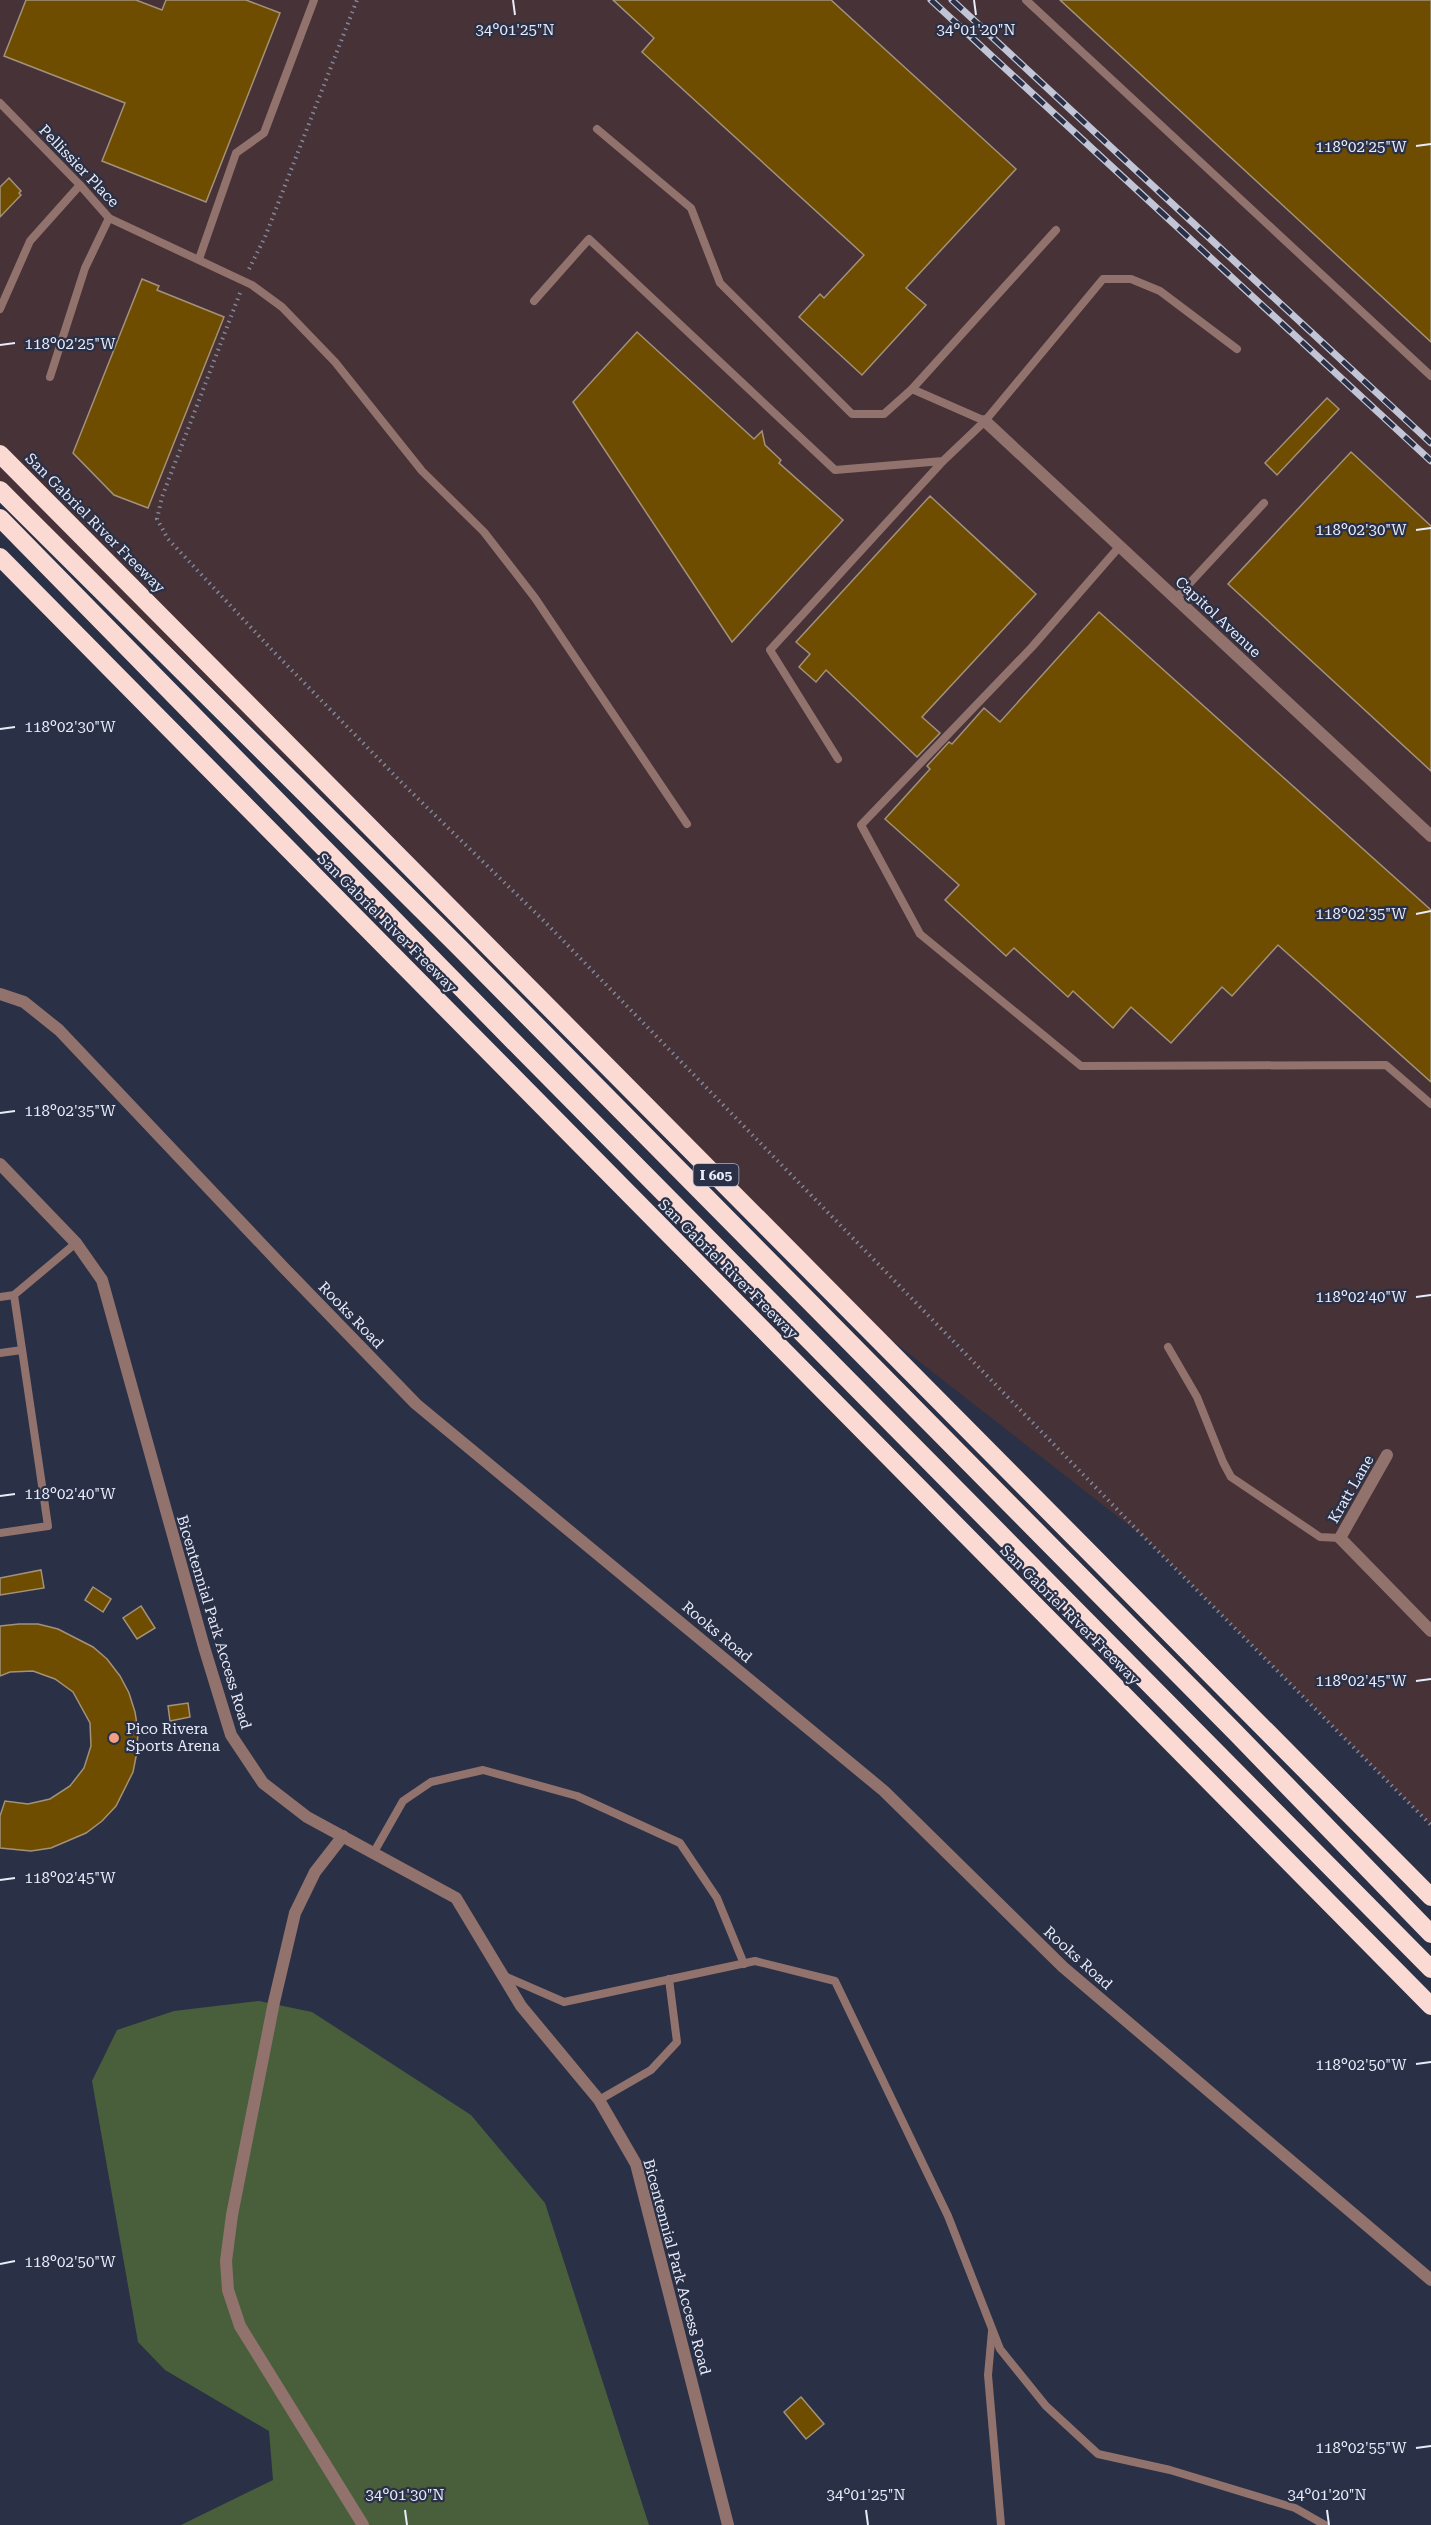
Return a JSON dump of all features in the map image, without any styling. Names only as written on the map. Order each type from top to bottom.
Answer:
[{"type":"highway","name":"San Gabriel River Freeway","points":[[0,454],[1431,1897]]},
{"type":"highway","points":[[0,490],[476,964],[1227,1724],[1431,1934]]},
{"type":"highway","points":[[0,518],[529,1058],[1431,1969]]},
{"type":"highway","name":"San Gabriel River Freeway","points":[[3,561],[1431,2006]]},
{"type":"street","name":"Capitol Avenue","points":[[985,421],[1430,832]]},
{"type":"street","name":"Rooks Road","points":[[0,994],[24,1002],[59,1030],[279,1263],[417,1404],[884,1791],[1063,1967],[1431,2280]]},
{"type":"street","name":"Bicentennial Park Access Road","points":[[0,1164],[76,1243],[102,1280],[204,1647],[231,1735],[263,1783],[307,1817],[456,1898],[521,2006],[599,2100],[636,2163],[728,2525]]},
{"type":"street","name":"Kratt Lane","points":[[1340,1538],[1387,1455]]},
{"type":"street","points":[[1340,1538],[1431,1632]]},
{"type":"street","points":[[343,1836],[315,1872],[295,1913],[274,2002],[234,2204],[226,2261],[228,2290],[240,2326],[363,2525]]},
{"type":"lane","points":[[199,259],[236,153],[264,133],[314,0]]},
{"type":"lane","points":[[1026,0],[1431,376]]},
{"type":"lane","name":"Pellissier Place","points":[[0,103],[80,184],[109,218],[244,281],[282,307],[335,362],[422,471],[484,532],[534,598],[687,824]]},
{"type":"lane","points":[[597,129],[691,208],[720,283],[852,414],[884,414],[912,389],[1056,230]]},
{"type":"lane","points":[[0,309],[30,241],[80,184]]},
{"type":"lane","points":[[50,377],[85,267],[109,218]]},
{"type":"lane","points":[[534,301],[589,239],[835,470],[943,461]]},
{"type":"lane","points":[[838,759],[770,650],[943,461],[985,421],[1103,279],[1131,279],[1160,291],[1237,349]]},
{"type":"lane","points":[[912,389],[985,421]]},
{"type":"lane","points":[[1176,598],[1264,503]]},
{"type":"lane","points":[[1120,546],[1032,647],[861,825],[920,934],[1081,1066],[1386,1065],[1431,1104]]},
{"type":"lane","points":[[0,1297],[14,1295],[76,1243]]},
{"type":"lane","points":[[0,1533],[48,1526],[14,1295]]},
{"type":"lane","points":[[1168,1347],[1197,1397],[1222,1462],[1232,1477],[1320,1537],[1340,1538]]},
{"type":"lane","points":[[0,1353],[22,1350]]},
{"type":"lane","points":[[374,1852],[403,1801],[431,1782],[483,1770],[577,1796],[680,1843],[717,1898],[744,1964]]},
{"type":"lane","points":[[502,1974],[564,2002],[755,1961],[835,1982],[948,2216],[1000,2349],[1046,2406],[1098,2454],[1170,2470],[1295,2508],[1325,2525]]},
{"type":"lane","points":[[599,2100],[651,2070],[677,2042],[669,1979]]},
{"type":"lane","points":[[992,2329],[988,2375],[1001,2525]]},
{"type":"path","points":[[357,0],[265,237],[244,281],[162,497],[158,519],[168,539],[389,770],[544,921],[1145,1538],[1431,1825]]},
{"type":"shaded area","points":[[0,0],[1431,0],[1431,1825],[1145,1538],[857,1313],[0,481]]},
{"type":"green space","points":[[259,2001],[312,2012],[471,2115],[545,2203],[649,2525],[181,2525],[273,2480],[269,2431],[165,2370],[138,2342],[92,2081],[117,2030],[174,2011]]},
{"type":"building","points":[[26,0],[136,0],[162,10],[166,0],[246,0],[280,13],[206,202],[102,161],[125,103],[4,56]]},
{"type":"building","points":[[613,0],[831,0],[1016,169],[906,288],[926,305],[862,375],[799,317],[820,294],[824,298],[864,255],[642,52],[654,38]]},
{"type":"building","points":[[1060,0],[1431,0],[1431,342]]},
{"type":"building","points":[[9,178],[21,191],[19,193],[21,195],[0,217],[0,187]]},
{"type":"building","points":[[142,279],[159,286],[157,290],[224,317],[148,508],[114,495],[73,453]]},
{"type":"building","points":[[637,332],[754,439],[762,431],[765,445],[781,460],[779,463],[843,520],[732,642],[573,402]]},
{"type":"building","points":[[1327,398],[1339,409],[1277,475],[1265,463]]},
{"type":"building","points":[[1351,452],[1431,526],[1431,771],[1228,584]]},
{"type":"building","points":[[930,496],[1036,594],[922,717],[940,733],[917,757],[826,670],[816,682],[799,667],[810,654],[796,642]]},
{"type":"building","points":[[1099,612],[1431,910],[1431,1082],[1278,945],[1232,996],[1222,987],[1171,1043],[1131,1007],[1113,1028],[1073,991],[1068,997],[1014,948],[1006,956],[945,900],[959,885],[885,819],[930,769],[927,766],[949,742],[952,744],[984,708],[1000,722]]},
{"type":"building","points":[[41,1570],[44,1588],[0,1595],[0,1578]]},
{"type":"building","points":[[93,1587],[111,1599],[103,1612],[85,1600]]},
{"type":"building","points":[[141,1606],[155,1628],[137,1639],[123,1618]]},
{"type":"building","name":"Pico Rivera Sports Arena","points":[[38,1624],[58,1629],[93,1647],[107,1659],[129,1693],[138,1731],[133,1772],[116,1806],[86,1833],[51,1848],[31,1851],[0,1848],[0,1816],[5,1801],[28,1804],[50,1799],[70,1786],[84,1768],[91,1746],[90,1723],[73,1692],[55,1679],[33,1671],[10,1672],[0,1676],[0,1626]]},
{"type":"building","points":[[188,1703],[190,1717],[170,1721],[168,1706]]},
{"type":"building","points":[[801,2397],[824,2424],[806,2439],[784,2412]]},
{"type":"railway","points":[[931,0],[1431,461]]},
{"type":"railway","points":[[952,0],[1431,443]]},
{"type":"place","name":"Pico Rivera Sports Arena","points":[[114,1738]]}]
